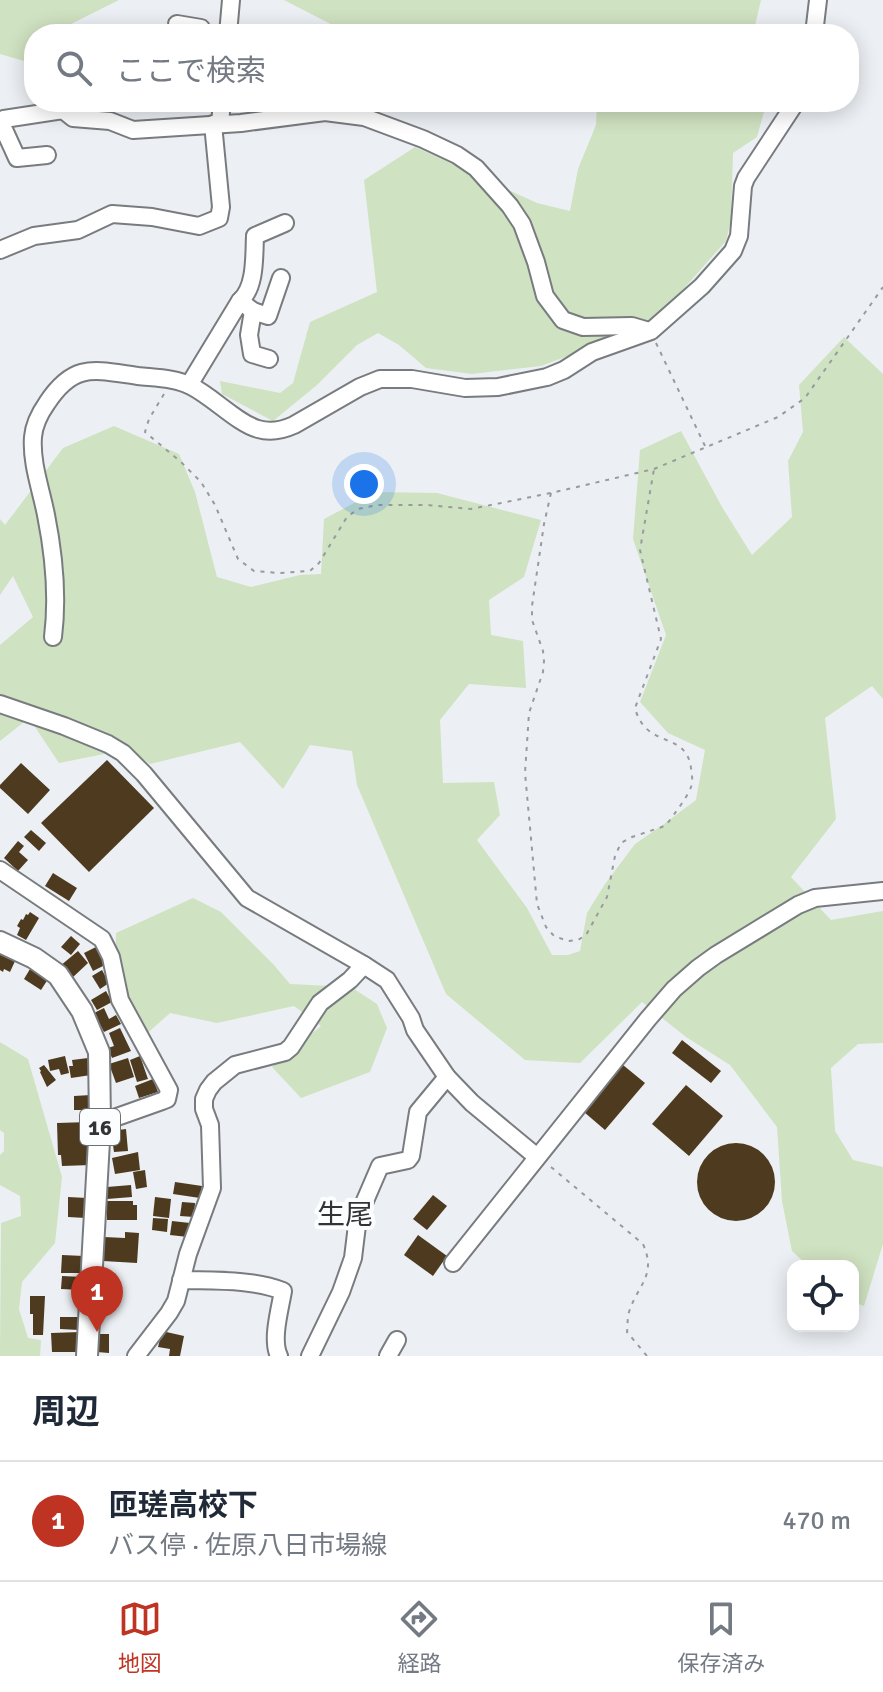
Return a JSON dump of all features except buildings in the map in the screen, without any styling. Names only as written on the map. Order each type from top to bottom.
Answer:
[{"type":"main road","name":"16","points":[[0,942],[48,967],[65,985],[82,1011],[99,1052],[100,1123],[87,1356]]},
{"type":"street","points":[[229,24],[231,0]]},
{"type":"street","points":[[815,24],[818,0]]},
{"type":"street","points":[[37,112],[4,119],[0,124],[17,158],[38,160]]},
{"type":"street","points":[[70,112],[73,118],[110,121],[133,130],[241,123],[325,112],[364,117],[423,139],[476,168],[510,206],[522,224],[545,296],[563,320],[583,327],[632,326],[651,331]]},
{"type":"street","points":[[0,250],[34,236],[78,230],[112,214],[152,217],[199,226],[219,218],[216,124],[219,112]]},
{"type":"street","points":[[53,637],[56,612],[53,560],[33,454],[33,436],[36,423],[52,396],[70,377],[81,372],[98,371],[181,382],[257,429],[283,430],[370,381],[396,378],[465,388],[498,387],[547,377],[592,352],[651,331],[702,286],[733,251],[739,236],[746,178],[789,112]]},
{"type":"street","points":[[269,359],[252,354],[246,295],[254,267],[255,236],[285,223]]},
{"type":"street","points":[[246,306],[268,316],[281,278]]},
{"type":"street","points":[[181,382],[246,306]]},
{"type":"street","points":[[0,704],[64,726],[123,753],[247,898],[387,980],[415,1030],[447,1077],[472,1103],[537,1157]]},
{"type":"street","points":[[0,870],[102,939],[111,957],[120,1000],[169,1090],[167,1099],[100,1123]]},
{"type":"street","points":[[453,1263],[648,1019],[674,989],[698,968],[798,905],[815,898],[883,891]]},
{"type":"street","points":[[136,1356],[176,1301],[188,1254],[212,1188],[210,1125],[204,1109],[208,1090],[235,1065],[285,1052],[320,1003],[364,965]]},
{"type":"street","points":[[310,1356],[341,1292],[353,1258],[358,1217],[380,1166],[408,1160],[418,1112],[447,1077]]},
{"type":"street","points":[[181,1280],[253,1283],[283,1291],[275,1341],[279,1356]]},
{"type":"street","points":[[388,1356],[397,1340]]},
{"type":"path","points":[[181,382],[149,419],[145,432],[201,482],[215,505],[238,559],[254,571],[310,571],[319,563],[347,517],[358,509],[377,505],[427,505],[471,509],[551,493],[654,469],[778,417],[805,398],[883,287]]},
{"type":"path","points":[[651,331],[705,447]]},
{"type":"path","points":[[551,493],[532,606],[532,620],[543,651],[543,672],[529,713],[525,773],[537,904],[541,918],[554,936],[568,941],[586,935],[607,897],[615,856],[621,843],[667,824],[691,787],[687,752],[648,732],[641,725],[635,708],[661,639],[640,550],[654,469]]},
{"type":"path","points":[[537,1157],[643,1244],[649,1257],[648,1272],[628,1314],[627,1332],[647,1356]]},
{"type":"green space","points":[[0,0],[119,0],[72,24],[24,24],[24,61],[0,54]]},
{"type":"green space","points":[[284,0],[761,0],[755,24],[331,24]]},
{"type":"green space","points":[[597,112],[764,112],[757,137],[733,153],[731,220],[726,241],[663,312],[626,334],[541,366],[472,374],[426,368],[399,345],[378,333],[357,345],[317,385],[273,421],[222,394],[220,381],[280,393],[293,383],[310,322],[377,292],[364,180],[415,147],[537,203],[570,211],[578,169],[596,125]]},
{"type":"green space","points":[[844,337],[883,374],[883,699],[872,686],[825,718],[836,819],[791,877],[831,920],[883,911],[883,1043],[858,1044],[831,1068],[835,1131],[853,1160],[883,1167],[883,1244],[864,1306],[859,1304],[859,1260],[802,1260],[792,1251],[782,1201],[777,1127],[730,1065],[686,1037],[642,1002],[580,1063],[525,1060],[446,994],[357,785],[352,751],[310,745],[283,789],[240,742],[150,764],[129,749],[59,763],[29,718],[0,741],[0,645],[33,617],[13,576],[0,595],[0,519],[5,525],[63,448],[114,426],[179,454],[195,492],[217,577],[251,587],[300,575],[321,574],[324,519],[375,492],[437,493],[541,520],[524,577],[489,600],[491,635],[523,641],[526,688],[469,684],[440,720],[443,783],[494,782],[500,815],[477,840],[527,908],[552,955],[580,951],[587,913],[635,844],[696,800],[705,750],[668,733],[640,702],[666,635],[633,539],[640,450],[681,431],[752,555],[792,517],[788,461],[803,432],[799,385]]},
{"type":"green space","points":[[193,898],[221,912],[290,984],[351,987],[377,1004],[387,1028],[370,1072],[301,1098],[272,1067],[321,1026],[294,1006],[217,1023],[170,1013],[142,1038],[115,977],[116,933]]},
{"type":"green space","points":[[0,1042],[28,1059],[62,1177],[55,1243],[22,1282],[19,1309],[28,1338],[41,1340],[40,1356],[0,1356],[1,1223],[21,1216],[20,1196],[0,1185],[4,1133],[0,1130]]},
{"type":"place","name":"匝瑳高校下","points":[[97,1332]]},
{"type":"district","name":"生尾","points":[[345,1215]]}]
